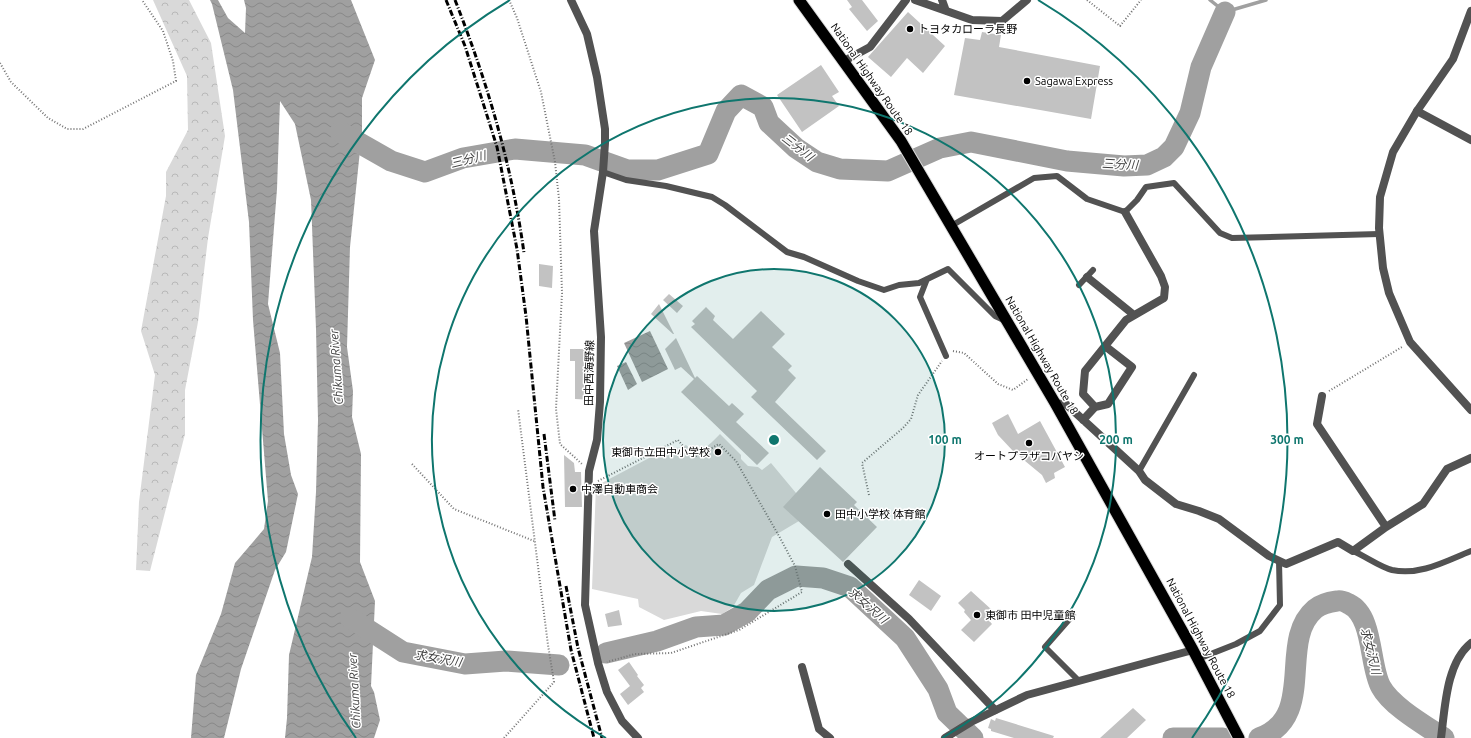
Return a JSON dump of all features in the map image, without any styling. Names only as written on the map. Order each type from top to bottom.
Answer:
[{"type":"highway","name":"National Highway Route 18","points":[[799,0],[900,141],[951,226],[1056,402],[1240,738]]},
{"type":"street","name":"田中西海野線","points":[[571,0],[587,34],[597,77],[605,143],[603,172],[594,231],[601,337],[600,402],[597,440],[589,471],[584,605],[598,664],[607,692],[622,721],[638,738]]},
{"type":"street","points":[[844,61],[870,47],[906,0]]},
{"type":"street","points":[[915,0],[972,20],[1002,21],[1027,0]]},
{"type":"street","points":[[942,0],[946,11]]},
{"type":"street","points":[[1471,11],[1453,59],[1417,111],[1393,152],[1380,198],[1379,234],[1382,268],[1389,293],[1410,342],[1471,410]]},
{"type":"street","points":[[1417,111],[1471,140]]},
{"type":"street","points":[[1095,407],[1083,394],[1085,371],[1126,320],[1164,298],[1165,287],[1161,276],[1125,212]]},
{"type":"street","points":[[1087,276],[1134,315]]},
{"type":"street","points":[[1083,420],[1095,407],[1108,404],[1132,367],[1105,346]]},
{"type":"street","points":[[1322,396],[1317,424],[1386,527]]},
{"type":"street","points":[[1056,402],[1066,405],[1139,471],[1145,480],[1176,504],[1219,519],[1269,556],[1286,564],[1338,542],[1353,550],[1423,504],[1447,469],[1471,458]]},
{"type":"street","points":[[848,564],[909,619],[995,710]]},
{"type":"street","points":[[1441,738],[1449,684],[1454,665],[1466,647],[1471,643]]},
{"type":"street","points":[[945,738],[952,732],[971,722],[1027,695],[1079,681],[1195,655]]},
{"type":"street","points":[[802,667],[819,729],[830,738]]},
{"type":"lane","points":[[603,172],[626,180],[666,186],[712,197],[725,205],[787,252],[804,257],[858,281],[884,290],[899,285],[920,283],[948,269],[994,316],[1008,322]]},
{"type":"lane","points":[[951,226],[1034,178],[1058,176],[1087,199],[1125,212],[1137,200],[1146,187],[1174,183],[1220,233],[1232,238],[1379,234]]},
{"type":"lane","points":[[1079,285],[1093,270]]},
{"type":"lane","points":[[927,279],[920,297],[946,356]]},
{"type":"lane","points":[[1139,471],[1194,375]]},
{"type":"lane","points":[[1353,550],[1390,569],[1403,571],[1427,569],[1471,551]]},
{"type":"lane","points":[[1195,655],[1236,644],[1260,631],[1280,604],[1279,561]]},
{"type":"lane","points":[[1073,615],[1045,647],[1079,681]]},
{"type":"path","points":[[0,63],[11,82],[48,118],[67,129],[82,129],[176,82],[173,62],[163,31],[142,0]]},
{"type":"path","points":[[509,0],[542,92],[556,162],[559,199],[562,293],[556,409],[560,444],[589,471]]},
{"type":"path","points":[[1086,0],[1120,26],[1141,0]]},
{"type":"path","points":[[1322,396],[1410,342]]},
{"type":"path","points":[[869,494],[862,463],[903,428],[911,419],[918,395],[951,351],[964,353],[998,384],[1013,390],[1038,373]]},
{"type":"path","points":[[504,738],[554,682],[534,541],[518,409]]},
{"type":"path","points":[[588,485],[678,440],[687,451],[696,456],[719,444],[736,461],[795,566],[802,592],[740,630],[671,653],[635,654],[598,664]]},
{"type":"path","points":[[412,464],[454,509],[534,541]]},
{"type":"green space","points":[[153,0],[189,0],[211,43],[225,136],[208,238],[198,322],[185,390],[185,434],[150,571],[136,570],[139,502],[155,375],[141,331],[166,196],[166,172],[188,130],[187,76]]},
{"type":"green space","points":[[720,434],[741,455],[741,459],[748,466],[758,467],[762,470],[771,463],[796,493],[799,521],[772,537],[754,585],[741,593],[733,607],[722,614],[701,611],[664,620],[639,607],[638,599],[592,589],[596,486],[670,447],[681,448],[686,445],[691,449],[700,450]]},
{"type":"water","name":"Chikuma River","points":[[210,0],[218,0],[228,18],[245,33],[246,8],[244,0],[351,0],[375,60],[362,98],[362,131],[350,247],[347,347],[353,391],[352,417],[361,454],[360,562],[375,601],[371,686],[374,692],[380,720],[374,738],[285,738],[289,655],[312,557],[318,420],[311,200],[295,124],[280,101],[277,189],[268,304],[280,353],[284,434],[291,475],[298,494],[286,552],[275,570],[241,669],[224,738],[191,738],[196,675],[221,614],[235,563],[264,529],[268,501],[253,320],[249,222],[233,90]]},
{"type":"water","points":[[650,331],[668,369],[642,382],[624,343]]},
{"type":"water","points":[[626,362],[637,384],[628,390],[617,366]]},
{"type":"building","points":[[847,0],[862,0],[878,21],[867,31],[849,9],[852,7]]},
{"type":"building","name":"トヨタカローラ長野","points":[[908,12],[945,46],[923,73],[907,58],[891,77],[868,57]]},
{"type":"building","name":"Sagawa Express","points":[[982,32],[1001,35],[999,47],[1100,66],[1091,119],[954,95],[965,38],[980,40]]},
{"type":"building","points":[[821,65],[839,92],[832,96],[839,106],[802,132],[777,95]]},
{"type":"building","points":[[539,264],[553,266],[552,288],[539,286]]},
{"type":"building","points":[[669,294],[683,306],[677,313],[663,300]]},
{"type":"building","points":[[659,304],[674,334],[651,314]]},
{"type":"building","name":"東御市立田中小学校","points":[[706,307],[715,316],[713,320],[733,339],[761,311],[785,334],[772,347],[792,366],[788,370],[796,378],[775,402],[826,451],[817,460],[751,397],[757,391],[691,327],[695,324],[692,321]]},
{"type":"building","points":[[676,338],[695,378],[697,376],[729,406],[732,403],[744,414],[736,422],[769,453],[757,465],[681,392],[694,379],[681,367],[675,370],[665,349]]},
{"type":"building","points":[[570,349],[592,349],[592,400],[575,399],[575,361],[570,361]]},
{"type":"building","name":"オートプラザコバヤシ","points":[[1008,414],[1018,434],[1040,421],[1065,467],[1054,473],[1055,478],[1046,483],[1042,475],[1013,451],[998,435],[992,423]]},
{"type":"building","name":"中澤自動車商会","points":[[564,455],[574,463],[575,472],[581,472],[582,507],[565,507]]},
{"type":"building","name":"田中小学校 体育館","points":[[820,467],[857,502],[854,505],[877,527],[843,562],[783,507]]},
{"type":"building","points":[[919,580],[941,596],[931,611],[909,595]]},
{"type":"building","name":"東御市 田中児童館","points":[[971,591],[992,610],[986,617],[992,624],[974,642],[961,630],[971,620],[964,612],[965,610],[958,603]]},
{"type":"building","points":[[619,610],[622,625],[608,627],[605,614]]},
{"type":"building","points":[[629,662],[644,685],[641,688],[644,692],[628,705],[620,694],[630,686],[618,670]]},
{"type":"building","points":[[1133,708],[1146,720],[1127,738],[1100,738]]},
{"type":"building","points":[[996,718],[1054,736],[1053,738],[1014,738],[991,731],[991,729],[988,728],[991,719],[995,721]]},
{"type":"waterway","name":"三分川","points":[[1210,0],[1225,12],[1266,0]]},
{"type":"waterway","name":"三分川","points":[[340,132],[391,161],[425,172],[463,158],[515,149],[585,155],[627,170],[658,170],[708,154],[726,111],[741,95],[763,107],[769,123],[796,148],[817,162],[840,169],[888,171],[940,148],[971,142],[1067,161],[1124,166],[1147,165],[1164,157],[1174,147],[1190,113],[1201,67],[1225,12]]},
{"type":"waterway","name":"求女沢川","points":[[606,653],[657,641],[696,627],[724,625],[747,612],[768,590],[796,576],[823,578],[850,587],[905,638],[938,689],[947,713],[973,738]]},
{"type":"waterway","name":"求女沢川","points":[[1259,738],[1277,728],[1287,713],[1293,696],[1296,658],[1304,623],[1317,607],[1339,601],[1349,604],[1357,610],[1363,619],[1370,642],[1377,678],[1386,694],[1410,715],[1444,738]]},
{"type":"waterway","name":"求女沢川","points":[[350,618],[403,652],[465,664],[506,661],[559,665]]},
{"type":"waterway","name":"求女沢川","points":[[1173,738],[1223,738]]},
{"type":"railway","points":[[446,0],[465,46],[497,147],[517,249],[526,316],[543,487],[571,650],[594,738]]},
{"type":"railway","points":[[455,0],[478,61],[497,124],[513,188],[524,253]]},
{"type":"railway","points":[[544,434],[555,521]]},
{"type":"railway","points":[[566,586],[578,648],[602,738]]},
{"type":"place","name":"トヨタカローラ長野","points":[[910,29]]},
{"type":"place","name":"Sagawa Express","points":[[1027,81]]},
{"type":"place","name":"オートプラザコバヤシ","points":[[1029,443]]},
{"type":"place","name":"東御市立田中小学校","points":[[718,452]]},
{"type":"place","name":"中澤自動車商会","points":[[573,489]]},
{"type":"place","name":"田中小学校 体育館","points":[[827,514]]},
{"type":"place","name":"東御市 田中児童館","points":[[977,615]]}]
